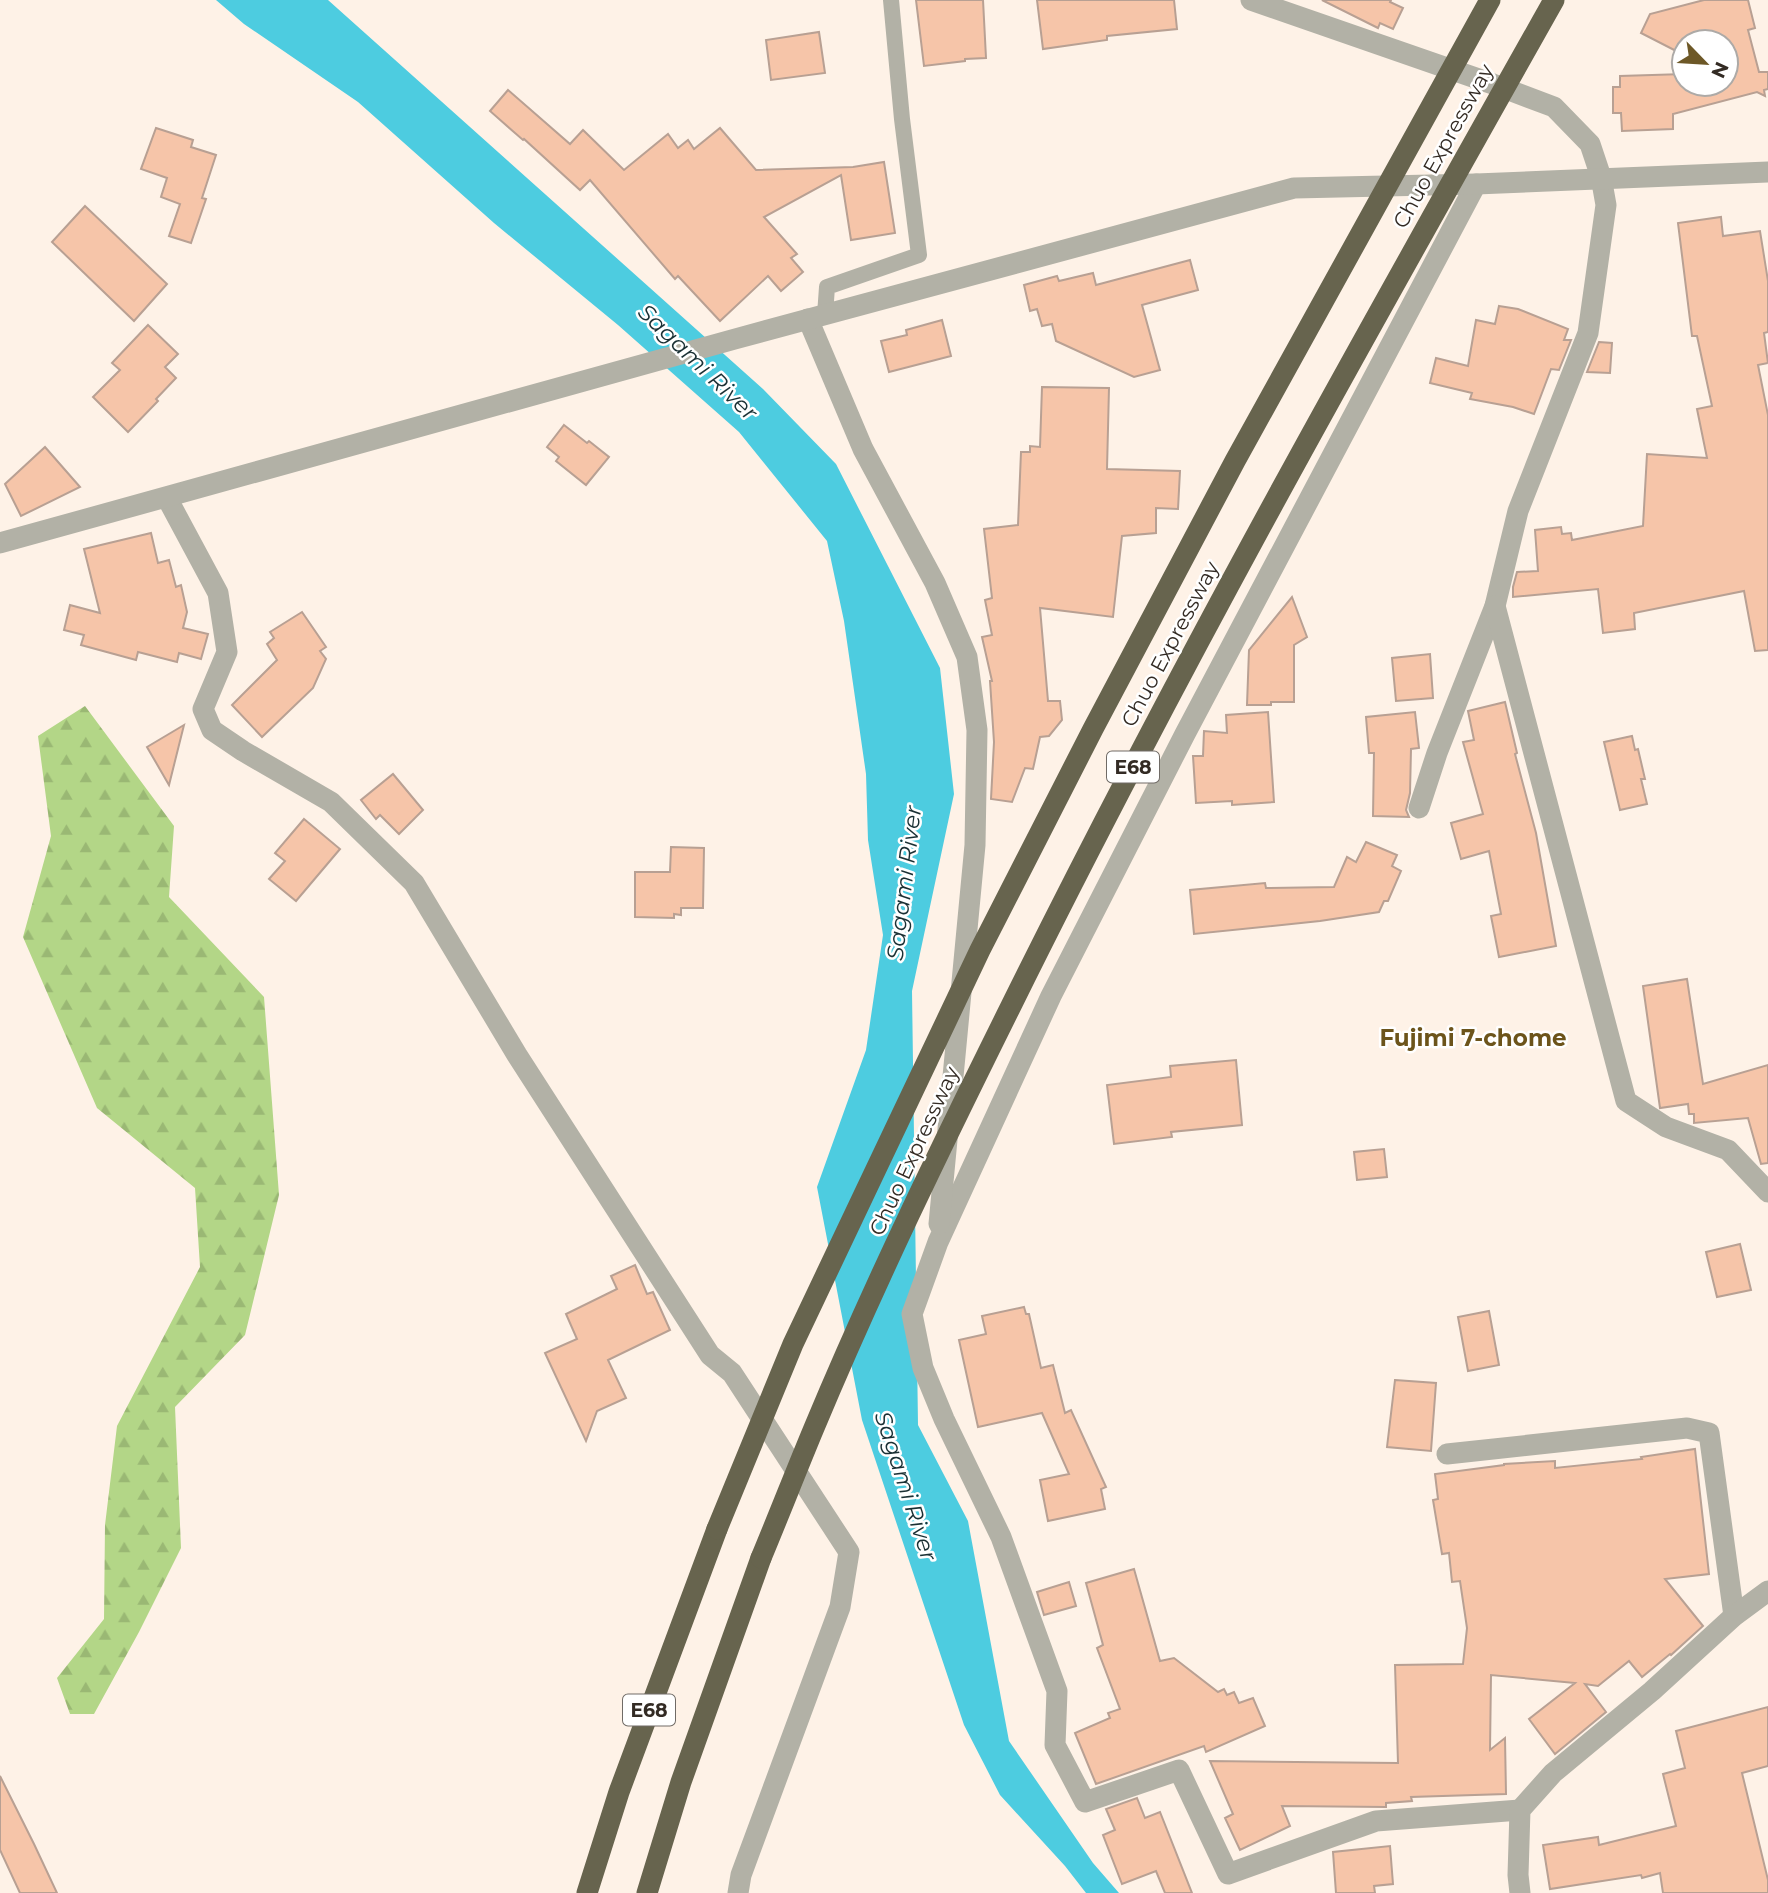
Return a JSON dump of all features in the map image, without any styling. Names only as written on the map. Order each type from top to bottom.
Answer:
[{"type":"highway","name":"Chuo Expressway","points":[[587,1893],[619,1792],[717,1530],[793,1344],[980,950],[1235,461],[1490,0]]},
{"type":"highway","name":"Chuo Expressway","points":[[647,1893],[681,1782],[761,1558],[814,1426],[947,1135],[1053,921],[1281,488],[1554,0]]},
{"type":"street","points":[[1251,0],[1493,83],[1554,107],[1590,144],[1601,177],[1606,205],[1588,332],[1518,511],[1495,606],[1437,753],[1419,808]]},
{"type":"street","points":[[0,543],[735,339],[1294,188],[1476,184],[1768,172]]},
{"type":"street","points":[[1476,184],[1185,734],[1051,996],[938,1242],[912,1314],[923,1368],[944,1419],[1001,1537],[1057,1691],[1055,1745],[1085,1802],[1179,1770],[1230,1884],[1376,1821],[1520,1810]]},
{"type":"street","points":[[817,317],[863,449],[934,583],[967,657],[976,730],[975,845],[938,1242]]},
{"type":"street","points":[[167,498],[218,593],[227,652],[203,709],[212,730],[331,802],[414,883],[517,1055],[710,1355],[732,1373],[849,1552],[840,1607],[741,1875],[738,1893]]},
{"type":"street","points":[[1495,606],[1626,1101],[1666,1127],[1728,1150],[1768,1192]]},
{"type":"street","points":[[1447,1454],[1688,1428],[1709,1433],[1734,1616]]},
{"type":"street","points":[[1520,1893],[1520,1810],[1553,1773],[1652,1691],[1734,1616],[1768,1591]]},
{"type":"lane","points":[[817,317],[827,287],[919,255],[891,0]]},
{"type":"green space","points":[[85,706],[174,826],[169,897],[264,997],[279,1195],[245,1335],[175,1407],[181,1548],[94,1714],[70,1714],[57,1678],[104,1619],[105,1525],[117,1426],[200,1267],[195,1188],[97,1108],[23,937],[51,836],[38,736]]},
{"type":"water","name":"Sagami River","points":[[216,0],[328,0],[763,389],[836,464],[940,668],[954,794],[912,991],[918,1425],[968,1521],[1009,1741],[1093,1863],[1119,1893],[1086,1893],[1000,1795],[964,1725],[862,1420],[817,1187],[866,1050],[883,935],[868,840],[866,774],[844,621],[827,541],[739,432],[618,325],[494,223],[358,102],[244,24]]},
{"type":"building","points":[[916,0],[983,0],[986,58],[924,66]]},
{"type":"building","points":[[1037,0],[1174,0],[1177,29],[1107,36],[1107,40],[1043,49]]},
{"type":"building","points":[[1322,0],[1391,0],[1390,2],[1403,8],[1393,29],[1380,23],[1378,28]]},
{"type":"building","points":[[1704,0],[1748,0],[1755,28],[1748,30],[1759,72],[1768,72],[1768,89],[1764,90],[1765,96],[1757,92],[1740,96],[1740,28],[1670,28],[1670,48],[1641,33],[1650,14]]},
{"type":"building","points":[[819,32],[825,73],[771,80],[766,40]]},
{"type":"building","points":[[1670,74],[1670,98],[1734,98],[1673,114],[1673,129],[1622,131],[1621,113],[1613,113],[1613,87],[1620,87],[1620,76]]},
{"type":"building","points":[[508,90],[570,144],[583,130],[624,170],[668,134],[678,148],[688,140],[694,149],[720,128],[756,170],[853,167],[884,162],[895,233],[851,240],[841,175],[764,217],[797,254],[791,258],[803,272],[781,291],[768,276],[720,321],[678,276],[675,279],[590,180],[580,190],[490,111]]},
{"type":"building","points":[[156,128],[193,140],[191,147],[216,155],[202,198],[206,199],[191,243],[169,236],[180,204],[161,197],[167,178],[141,169]]},
{"type":"building","points":[[85,206],[167,284],[134,321],[52,242]]},
{"type":"building","points":[[1721,217],[1723,236],[1760,231],[1768,281],[1768,332],[1764,333],[1768,363],[1758,365],[1768,415],[1768,650],[1755,651],[1744,591],[1634,613],[1635,629],[1603,633],[1598,589],[1513,597],[1517,572],[1538,571],[1535,530],[1561,527],[1562,534],[1571,533],[1572,540],[1643,526],[1647,454],[1707,458],[1697,409],[1712,406],[1697,336],[1692,336],[1678,223]]},
{"type":"building","points":[[1190,260],[1198,290],[1142,305],[1160,370],[1134,377],[1056,341],[1052,324],[1042,326],[1037,309],[1030,311],[1024,285],[1057,276],[1059,281],[1093,273],[1096,285]]},
{"type":"building","points":[[1499,306],[1518,309],[1568,329],[1564,340],[1571,340],[1559,370],[1551,369],[1534,414],[1470,399],[1472,393],[1430,383],[1436,358],[1468,366],[1476,320],[1495,324]]},
{"type":"building","points":[[942,320],[951,356],[889,372],[881,341],[907,335],[906,330]]},
{"type":"building","points":[[148,325],[178,354],[165,367],[176,378],[128,432],[93,397],[120,370],[112,363]]},
{"type":"building","points":[[1599,342],[1612,343],[1610,373],[1587,372]]},
{"type":"building","points":[[1042,387],[1109,388],[1107,469],[1180,471],[1178,509],[1156,508],[1156,533],[1122,536],[1113,617],[1040,608],[1048,701],[1060,701],[1062,720],[1049,736],[1040,737],[1033,769],[1025,768],[1012,802],[991,799],[994,742],[992,681],[982,637],[992,635],[985,600],[992,598],[984,529],[1018,525],[1021,452],[1030,452],[1030,446],[1040,447]]},
{"type":"building","points":[[564,425],[609,457],[586,485],[556,461],[559,457],[547,447]]},
{"type":"building","points":[[45,447],[80,487],[21,516],[5,484]]},
{"type":"building","points":[[151,533],[158,563],[169,560],[176,587],[181,585],[187,612],[183,628],[208,634],[201,659],[179,653],[177,662],[138,652],[136,660],[81,645],[84,635],[64,630],[70,605],[100,613],[84,549]]},
{"type":"building","points":[[1292,597],[1307,637],[1294,645],[1294,702],[1247,705],[1249,650]]},
{"type":"building","points":[[302,612],[326,647],[320,651],[326,659],[313,688],[262,737],[232,705],[277,660],[267,644],[274,638],[270,632]]},
{"type":"building","points":[[1430,654],[1433,698],[1396,701],[1392,658]]},
{"type":"building","points":[[1505,702],[1517,753],[1515,754],[1536,833],[1556,946],[1499,957],[1491,916],[1501,914],[1489,851],[1461,859],[1451,823],[1483,814],[1463,742],[1474,740],[1468,711]]},
{"type":"building","points":[[1268,712],[1274,802],[1232,805],[1232,801],[1196,803],[1193,756],[1203,756],[1204,731],[1227,733],[1226,715]]},
{"type":"building","points":[[1415,712],[1419,748],[1411,749],[1410,793],[1406,810],[1409,817],[1373,816],[1374,753],[1369,753],[1366,717]]},
{"type":"building","points":[[184,725],[169,785],[147,747]]},
{"type":"building","points":[[1632,736],[1645,779],[1641,779],[1647,804],[1620,810],[1604,742]]},
{"type":"building","points":[[393,774],[423,810],[399,834],[380,815],[376,819],[361,800]]},
{"type":"building","points":[[304,819],[340,849],[296,901],[269,879],[285,861],[275,853]]},
{"type":"building","points":[[1366,842],[1397,855],[1392,866],[1401,871],[1388,901],[1384,901],[1379,912],[1194,934],[1190,890],[1265,883],[1266,888],[1334,887],[1347,857],[1356,862]]},
{"type":"building","points":[[671,847],[704,848],[703,908],[681,908],[681,915],[674,914],[674,918],[635,917],[635,872],[670,872]]},
{"type":"building","points":[[1687,979],[1703,1084],[1768,1065],[1768,1163],[1761,1164],[1748,1118],[1694,1123],[1694,1114],[1689,1114],[1688,1104],[1660,1108],[1643,986]]},
{"type":"building","points":[[1236,1060],[1242,1125],[1171,1132],[1172,1137],[1114,1144],[1107,1085],[1171,1077],[1170,1066]]},
{"type":"building","points":[[1384,1149],[1387,1177],[1357,1180],[1354,1152]]},
{"type":"building","points":[[1740,1244],[1751,1290],[1717,1297],[1706,1252]]},
{"type":"building","points":[[635,1265],[647,1294],[653,1292],[670,1330],[608,1360],[626,1398],[597,1411],[586,1441],[545,1353],[577,1339],[566,1314],[617,1289],[611,1276]]},
{"type":"building","points":[[1024,1307],[1026,1314],[1029,1314],[1041,1368],[1053,1365],[1065,1413],[1071,1410],[1106,1487],[1101,1489],[1105,1509],[1048,1521],[1040,1480],[1069,1474],[1042,1413],[978,1427],[959,1340],[986,1334],[982,1316]]},
{"type":"building","points":[[1489,1311],[1499,1365],[1468,1371],[1458,1317]]},
{"type":"building","points":[[1395,1380],[1436,1383],[1431,1451],[1387,1447]]},
{"type":"building","points":[[1695,1449],[1709,1574],[1665,1579],[1703,1626],[1671,1655],[1642,1677],[1629,1661],[1598,1686],[1585,1684],[1606,1712],[1555,1754],[1529,1719],[1575,1683],[1491,1675],[1490,1750],[1505,1738],[1506,1794],[1411,1797],[1412,1801],[1386,1803],[1386,1807],[1282,1806],[1290,1826],[1240,1850],[1225,1818],[1233,1814],[1210,1761],[1398,1763],[1395,1665],[1463,1664],[1467,1628],[1460,1581],[1452,1582],[1449,1553],[1442,1554],[1433,1500],[1438,1499],[1435,1474],[1504,1464],[1555,1461],[1555,1468],[1642,1459],[1641,1457]]},
{"type":"building","points":[[1134,1569],[1160,1661],[1174,1658],[1218,1692],[1224,1689],[1227,1695],[1234,1692],[1239,1703],[1253,1698],[1265,1726],[1206,1752],[1204,1746],[1096,1784],[1075,1733],[1110,1718],[1108,1713],[1120,1709],[1097,1648],[1103,1645],[1086,1583]]},
{"type":"building","points":[[1069,1582],[1076,1606],[1044,1615],[1037,1592]]},
{"type":"building","points":[[1768,1707],[1768,1766],[1742,1773],[1768,1880],[1768,1893],[1663,1893],[1660,1873],[1642,1878],[1641,1875],[1550,1889],[1543,1845],[1598,1837],[1599,1845],[1676,1826],[1663,1774],[1685,1768],[1676,1731]]},
{"type":"building","points":[[0,1776],[57,1893],[20,1893],[0,1850]]},
{"type":"building","points":[[1137,1798],[1145,1818],[1160,1812],[1192,1893],[1165,1893],[1156,1871],[1122,1884],[1103,1835],[1115,1830],[1106,1809]]},
{"type":"building","points":[[1390,1846],[1393,1884],[1374,1886],[1375,1893],[1336,1893],[1333,1852]]},
{"type":"district","name":"Fujimi 7-chome","points":[[1473,1038]]}]
